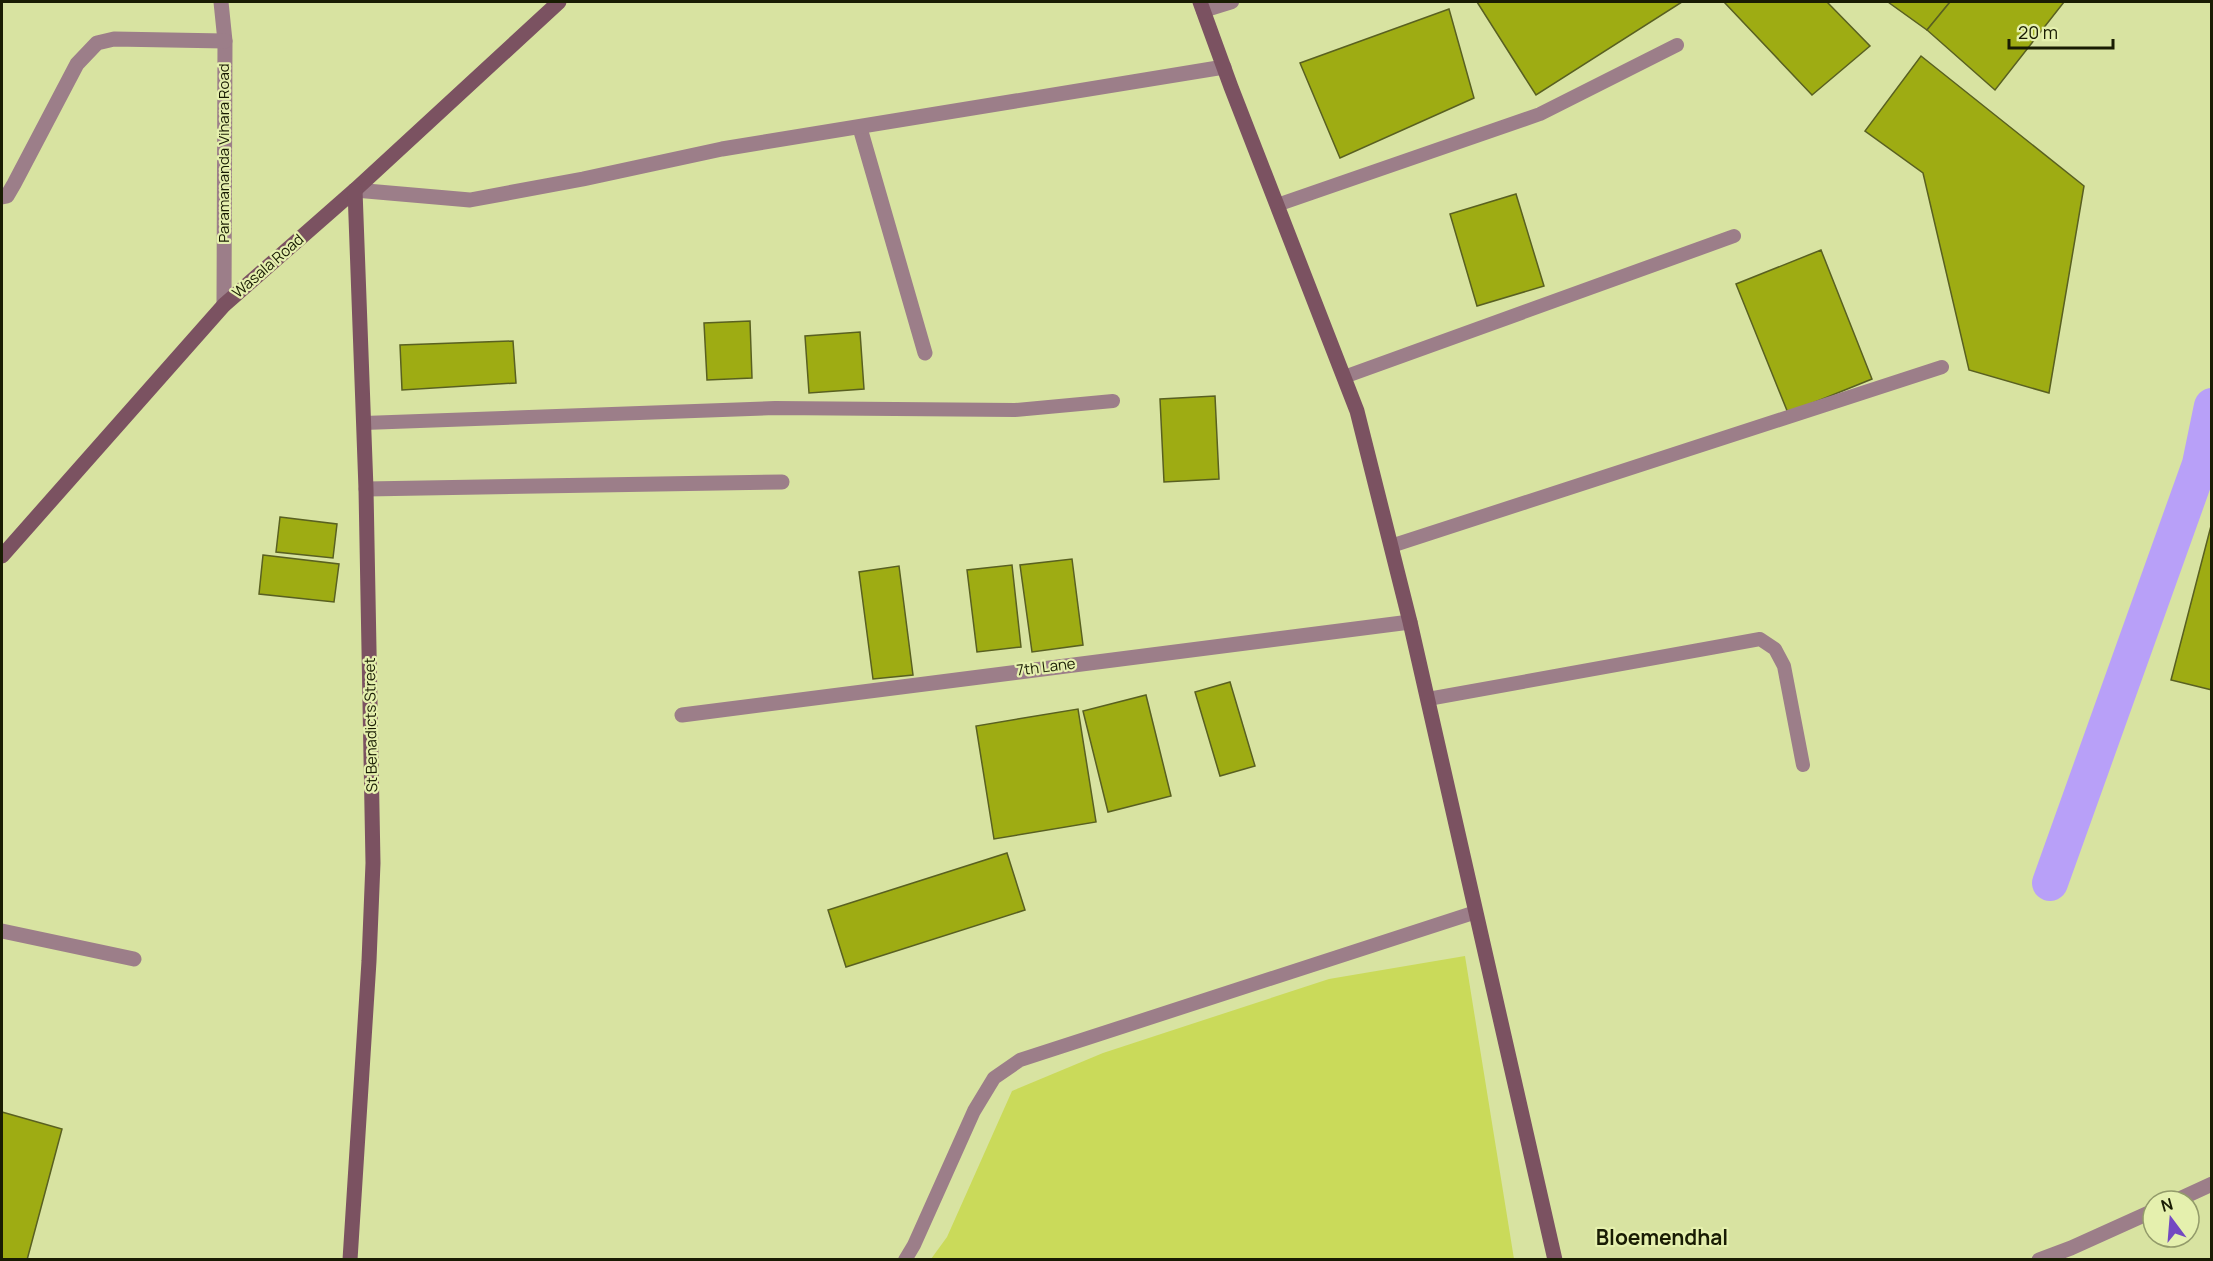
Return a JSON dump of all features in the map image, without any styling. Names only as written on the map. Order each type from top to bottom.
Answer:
[{"type":"street","name":"Paramananda Vihara Road","points":[[221,2],[225,41],[224,304]]},
{"type":"street","name":"Wasala Road","points":[[2,556],[224,304],[355,190],[559,2]]},
{"type":"street","points":[[1202,6],[1357,411],[1428,699],[1555,1260]]},
{"type":"street","points":[[2,197],[7,196],[14,184],[77,64],[97,43],[114,39],[225,41]]},
{"type":"street","points":[[355,190],[470,200],[583,179],[722,149],[1224,68]]},
{"type":"street","points":[[860,128],[926,353]]},
{"type":"street","name":"St Benadicts Street","points":[[350,1260],[373,863],[366,489],[355,190]]},
{"type":"street","points":[[366,489],[782,483]]},
{"type":"street","name":"7th Lane","points":[[682,715],[1410,622]]},
{"type":"street","points":[[2,931],[134,960]]},
{"type":"street","points":[[2039,1260],[2141,1216]]},
{"type":"lane","points":[[1202,6],[1232,2]]},
{"type":"lane","points":[[1277,205],[1540,114],[1677,45]]},
{"type":"lane","points":[[1344,377],[1734,236]]},
{"type":"lane","points":[[1391,546],[1942,367]]},
{"type":"lane","points":[[364,423],[775,408],[1015,410],[1113,401]]},
{"type":"lane","points":[[1428,699],[1760,639],[1775,649],[1784,666],[1803,765]]},
{"type":"lane","points":[[905,1260],[914,1245],[974,1111],[993,1078],[1020,1060],[1476,912]]},
{"type":"green space","points":[[1465,956],[1514,1259],[931,1259],[947,1237],[1012,1091],[1103,1053],[1329,979]]},
{"type":"building","points":[[1477,2],[1682,2],[1536,95]]},
{"type":"building","points":[[1724,2],[1827,2],[1870,46],[1812,95]]},
{"type":"building","points":[[1888,2],[1950,2],[1927,30]]},
{"type":"building","points":[[1950,2],[2064,2],[1995,90],[1927,30]]},
{"type":"building","points":[[1449,9],[1474,98],[1340,158],[1300,63]]},
{"type":"building","points":[[1921,56],[2084,186],[2049,393],[1969,370],[1923,173],[1865,131]]},
{"type":"building","points":[[1516,194],[1544,286],[1477,306],[1450,214]]},
{"type":"building","points":[[1821,250],[1872,379],[1788,413],[1736,284]]},
{"type":"building","points":[[750,321],[752,378],[707,380],[704,323]]},
{"type":"building","points":[[860,332],[864,389],[809,393],[805,336]]},
{"type":"building","points":[[513,341],[516,383],[402,390],[400,345]]},
{"type":"building","points":[[1215,396],[1219,479],[1164,482],[1160,399]]},
{"type":"building","points":[[280,517],[337,524],[333,558],[276,552]]},
{"type":"building","points":[[2212,522],[2212,690],[2171,680]]},
{"type":"building","points":[[263,555],[339,564],[334,602],[259,594]]},
{"type":"building","points":[[1072,559],[1083,645],[1032,652],[1020,565]]},
{"type":"building","points":[[1012,565],[1021,647],[977,652],[967,570]]},
{"type":"building","points":[[899,566],[913,675],[873,679],[859,572]]},
{"type":"building","points":[[1230,682],[1255,766],[1220,776],[1195,692]]},
{"type":"building","points":[[1146,695],[1171,796],[1108,812],[1083,711]]},
{"type":"building","points":[[1078,709],[1096,822],[994,839],[976,726]]},
{"type":"building","points":[[1007,853],[1025,910],[846,967],[828,910]]},
{"type":"building","points":[[2,1112],[62,1129],[27,1260],[2,1260]]},
{"type":"waterway","points":[[2050,883],[2200,464],[2212,406]]},
{"type":"district","name":"Bloemendhal","points":[[1662,1238]]}]
